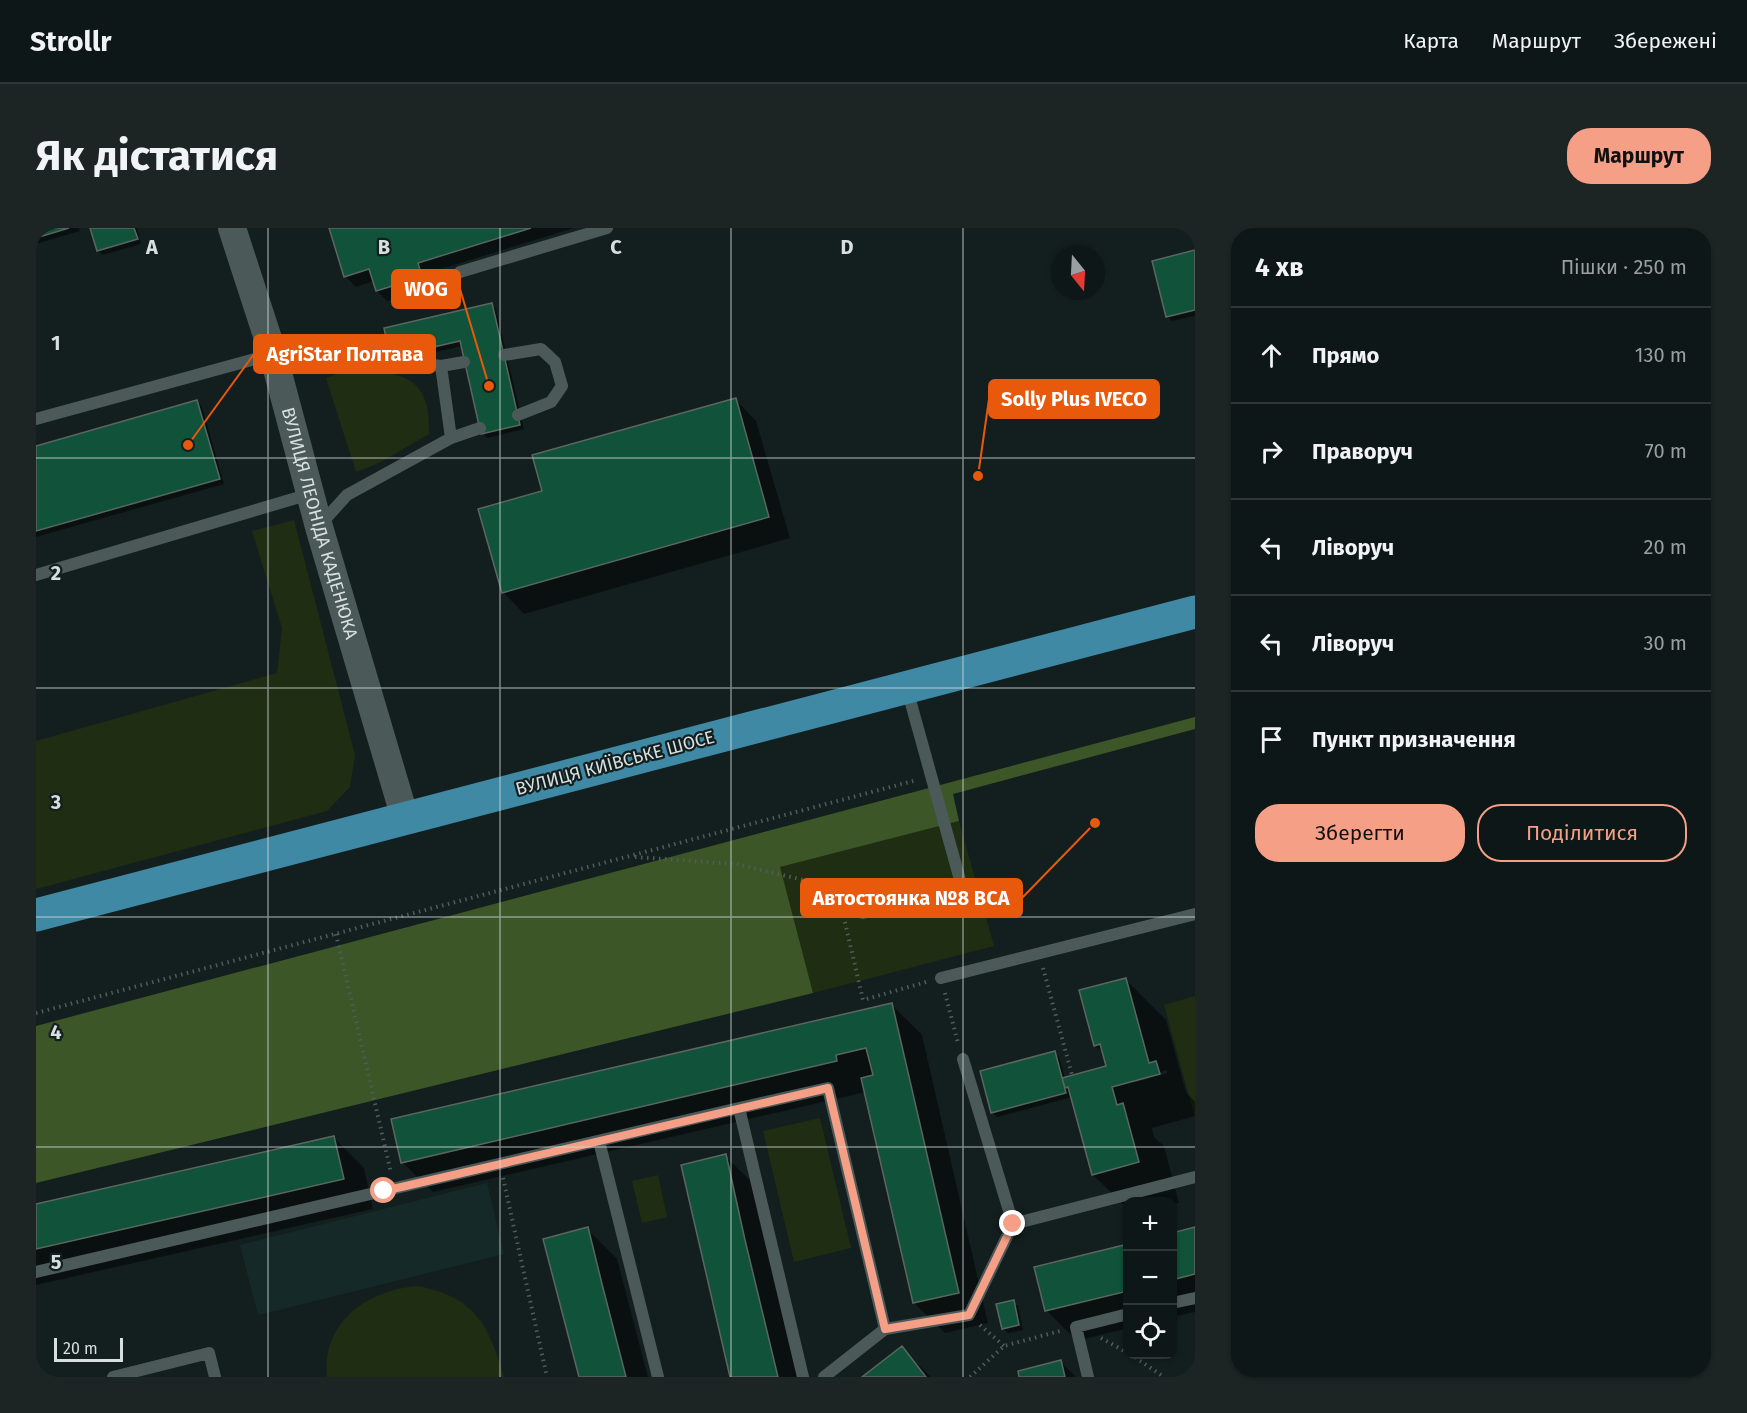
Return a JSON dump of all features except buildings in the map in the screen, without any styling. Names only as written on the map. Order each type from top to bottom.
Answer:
[{"type":"highway","name":"ВУЛИЦЯ КИЇВСЬКЕ ШОСЕ","points":[[36,915],[1195,612]]},
{"type":"street","name":"ВУЛИЦЯ ЛЕОНІДА КАДЕНЮКА","points":[[232,228],[273,354],[319,526],[405,818]]},
{"type":"lane","points":[[460,272],[607,228]]},
{"type":"lane","points":[[504,355],[541,349],[555,362],[562,386],[551,402],[518,414]]},
{"type":"lane","points":[[36,419],[273,354],[370,357],[441,366],[464,362]]},
{"type":"lane","points":[[441,366],[451,438]]},
{"type":"lane","points":[[319,526],[347,495],[451,438],[480,428]]},
{"type":"lane","points":[[36,576],[310,494]]},
{"type":"lane","points":[[863,913],[962,887],[907,687]]},
{"type":"lane","points":[[941,978],[1195,914]]},
{"type":"lane","points":[[824,1377],[885,1329],[969,1315],[1013,1224],[963,1059]]},
{"type":"lane","points":[[36,1272],[828,1088],[885,1329]]},
{"type":"lane","points":[[739,1108],[802,1377]]},
{"type":"lane","points":[[600,1141],[658,1377]]},
{"type":"lane","points":[[1013,1224],[1195,1177]]},
{"type":"lane","points":[[1177,1302],[1195,1298]]},
{"type":"lane","points":[[1088,1377],[1076,1327],[1123,1315]]},
{"type":"lane","points":[[113,1377],[209,1353],[215,1377]]},
{"type":"path","points":[[36,1013],[931,776]]},
{"type":"path","points":[[626,857],[652,856],[736,864],[837,888],[863,1000],[941,978],[963,1059]]},
{"type":"path","points":[[336,934],[395,1188]]},
{"type":"path","points":[[1039,953],[1072,1075]]},
{"type":"path","points":[[500,1164],[547,1377]]},
{"type":"path","points":[[969,1315],[1005,1346]]},
{"type":"path","points":[[970,1377],[1005,1346],[1076,1327]]},
{"type":"path","points":[[1137,1359],[1164,1377]]},
{"type":"shaded area","points":[[487,1183],[504,1254],[258,1315],[240,1245]]},
{"type":"green space","points":[[376,372],[402,377],[419,388],[427,407],[429,434],[379,463],[356,472],[326,378],[340,373]]},
{"type":"green space","points":[[294,520],[355,755],[350,787],[327,811],[36,889],[36,741],[277,673],[282,628],[252,531]]},
{"type":"green space","points":[[1195,717],[1195,729],[953,794],[959,821],[780,867],[813,993],[36,1183],[36,1026]]},
{"type":"green space","points":[[959,821],[994,946],[813,993],[779,867]]},
{"type":"green space","points":[[1195,996],[1195,1118],[1164,1005]]},
{"type":"green space","points":[[820,1118],[851,1248],[794,1262],[763,1131]]},
{"type":"green space","points":[[658,1175],[667,1217],[642,1223],[632,1181]]},
{"type":"green space","points":[[418,1286],[453,1297],[476,1316],[492,1342],[504,1377],[327,1377],[327,1357],[332,1340],[340,1325],[352,1312],[382,1294]]},
{"type":"place","name":"WOG","points":[[489,386]]},
{"type":"place","name":"AgriStar Полтава","points":[[188,445]]},
{"type":"place","name":"Solly Plus IVECO","points":[[978,476]]},
{"type":"place","name":"Автостоянка №8 ВСА","points":[[1095,823]]},
{"type":"route","points":[[384,1191],[828,1088],[885,1329],[969,1315],[1013,1224]]}]
